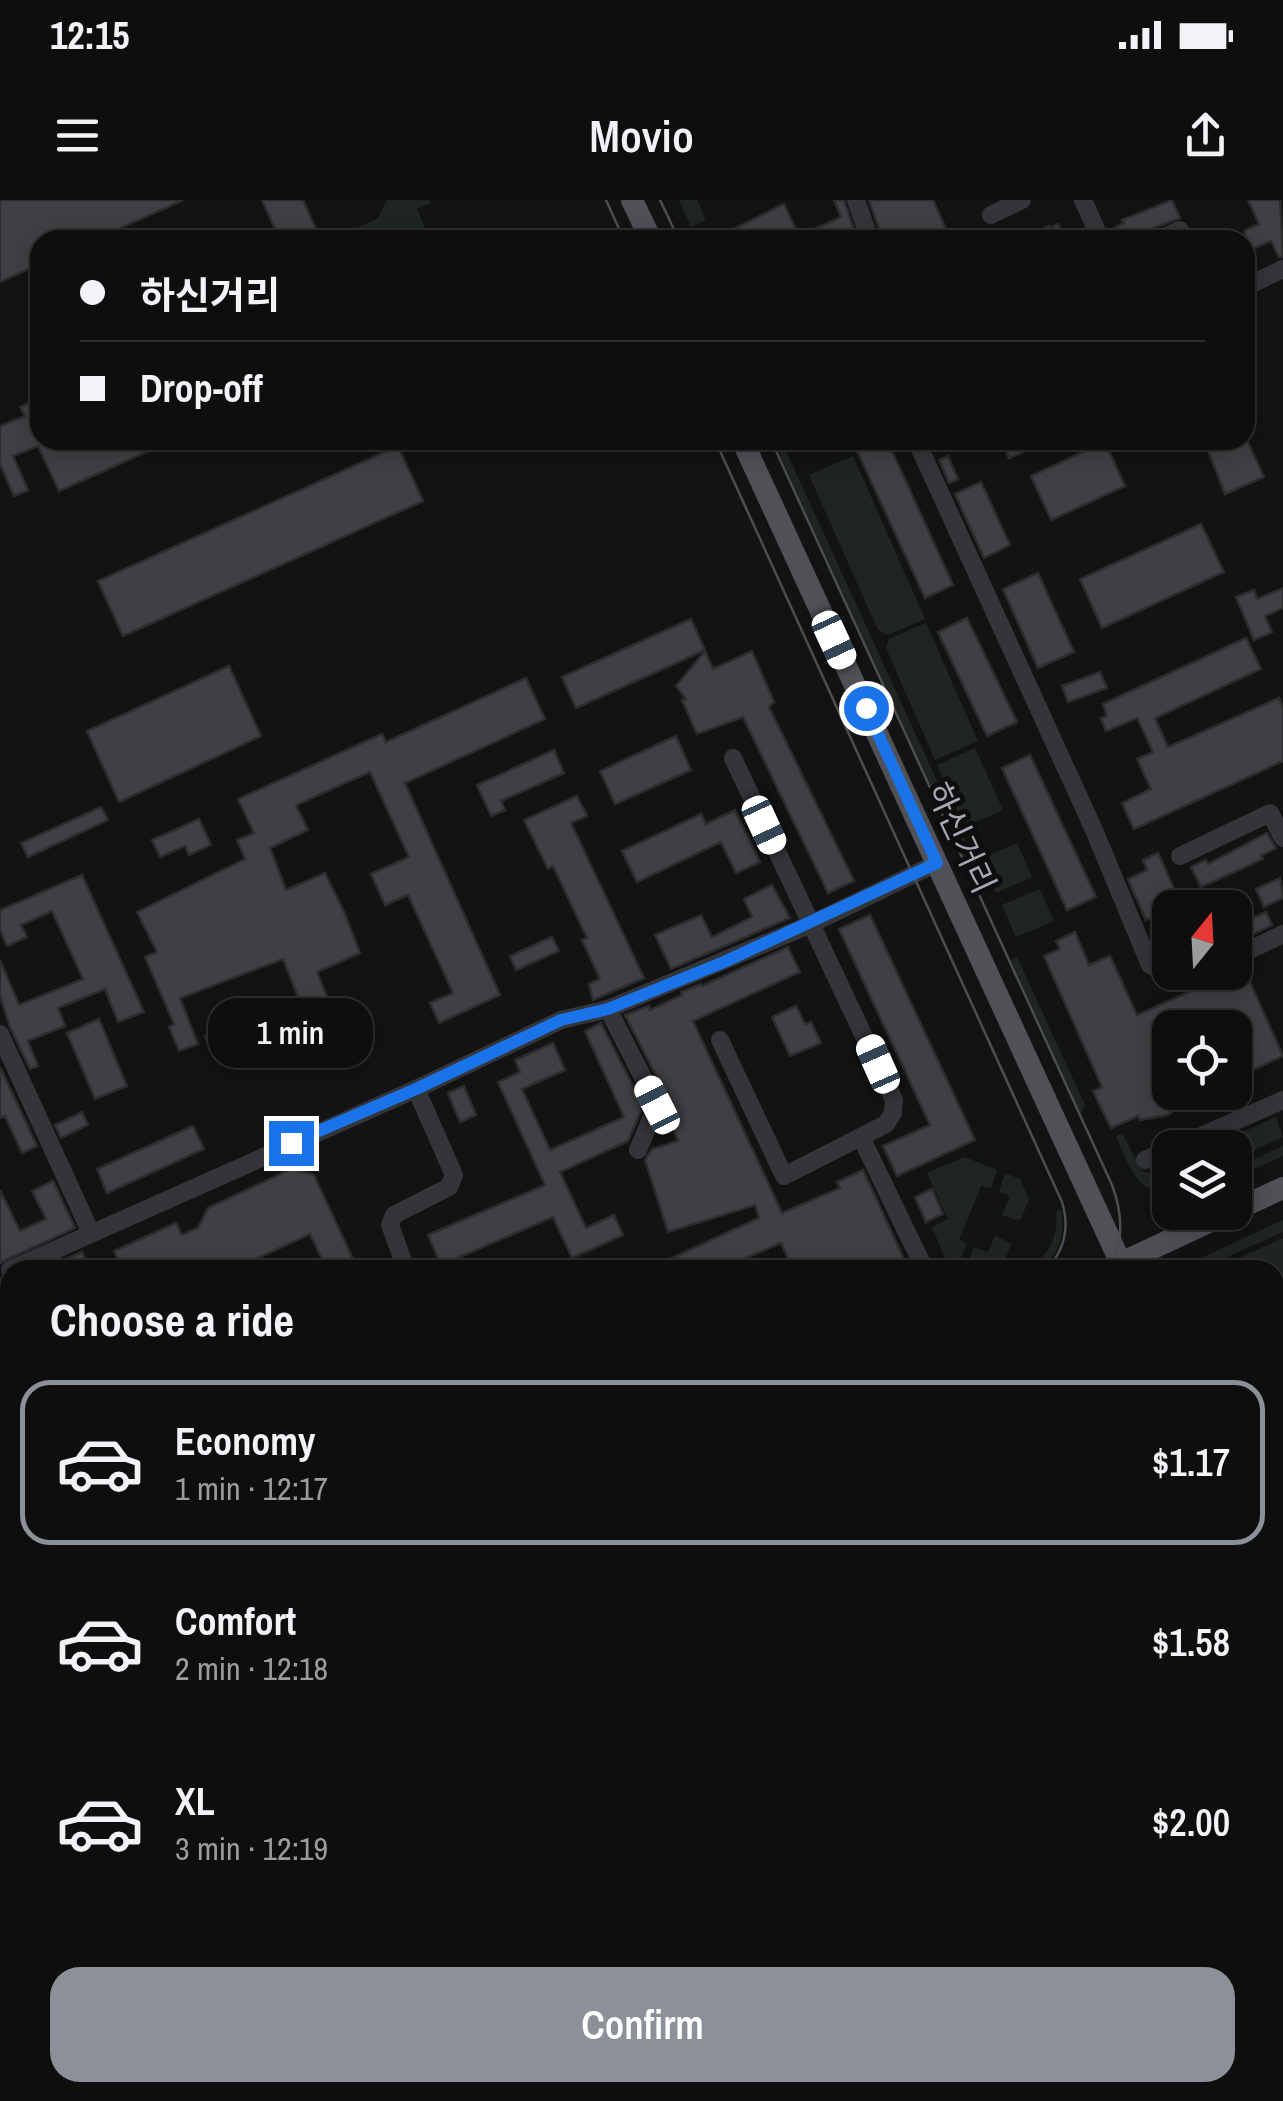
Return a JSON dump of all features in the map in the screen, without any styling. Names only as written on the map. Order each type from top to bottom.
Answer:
[{"type":"main road","points":[[632,200],[646,230]]},
{"type":"main road","name":"하신거리","points":[[747,450],[937,863],[1113,1260]]},
{"type":"main road","points":[[1252,1202],[1283,1188]]},
{"type":"main road","points":[[1133,1260],[1194,1230]]},
{"type":"street","points":[[856,200],[866,230]]},
{"type":"street","points":[[991,215],[1022,200]]},
{"type":"street","points":[[1083,200],[1096,230]]},
{"type":"street","points":[[1255,282],[1283,269]]},
{"type":"street","points":[[921,450],[1152,966]]},
{"type":"street","points":[[720,1040],[784,1176],[886,1124],[894,1113],[894,1100],[733,758]]},
{"type":"street","points":[[1180,856],[1270,812],[1283,838]]},
{"type":"street","points":[[32,1260],[561,1020],[608,1009],[809,925],[937,863]]},
{"type":"street","points":[[1252,948],[1283,934]]},
{"type":"street","points":[[608,1009],[657,1105],[638,1150]]},
{"type":"street","points":[[2,1043],[90,1234]]},
{"type":"street","points":[[403,1260],[390,1225],[394,1215],[450,1187],[454,1175],[416,1089]]},
{"type":"street","points":[[1214,1130],[1283,1100]]},
{"type":"street","points":[[862,1137],[920,1260]]},
{"type":"street","points":[[1145,1160],[1152,1157]]},
{"type":"shaded area","points":[[387,200],[431,203],[417,209],[426,230],[352,230],[378,218]]},
{"type":"shaded area","points":[[679,200],[697,200],[706,220],[691,227]]},
{"type":"shaded area","points":[[778,450],[786,450],[953,816],[946,819]]},
{"type":"shaded area","points":[[853,456],[925,619],[888,635],[878,630],[809,475]]},
{"type":"shaded area","points":[[926,623],[978,741],[935,760],[886,648],[889,639]]},
{"type":"shaded area","points":[[975,748],[1003,810],[964,827],[937,765]]},
{"type":"shaded area","points":[[961,831],[986,886],[978,889],[953,834]]},
{"type":"shaded area","points":[[1017,843],[1032,877],[996,893],[981,859]]},
{"type":"shaded area","points":[[1040,889],[1054,921],[1016,937],[1002,905]]},
{"type":"shaded area","points":[[1017,957],[1085,1105],[1081,1114],[1011,960]]},
{"type":"shaded area","points":[[1276,1117],[1283,1137],[1252,1151],[1252,1130],[1247,1130]]},
{"type":"shaded area","points":[[1122,1133],[1142,1171],[1152,1172],[1152,1189],[1135,1175],[1116,1136]]},
{"type":"shaded area","points":[[1283,1146],[1283,1156],[1252,1170],[1252,1160]]},
{"type":"shaded area","points":[[965,1157],[997,1170],[991,1188],[981,1186],[959,1240],[967,1243],[960,1260],[946,1260],[932,1227],[948,1219],[927,1173]]},
{"type":"shaded area","points":[[1005,1173],[1020,1179],[1029,1199],[1021,1219],[1002,1215],[1010,1196],[999,1192]]},
{"type":"shaded area","points":[[1061,1210],[1063,1227],[1057,1250],[1049,1260],[1039,1260],[1056,1230],[1056,1212]]},
{"type":"shaded area","points":[[1283,1220],[1283,1232],[1220,1260],[1207,1260],[1205,1256]]},
{"type":"shaded area","points":[[995,1235],[1011,1244],[1005,1260],[969,1260],[974,1247],[988,1252]]},
{"type":"shaded area","points":[[1283,1238],[1283,1260],[1235,1260]]},
{"type":"building","points":[[0,200],[183,200],[116,230],[30,230],[30,268],[0,282]]},
{"type":"building","points":[[262,200],[303,200],[316,230],[276,230]]},
{"type":"building","points":[[834,200],[844,200],[854,230],[812,230],[841,217]]},
{"type":"building","points":[[869,200],[933,200],[946,230],[880,230]]},
{"type":"building","points":[[1172,200],[1180,218],[1150,230],[1110,230],[1124,223],[1122,220]]},
{"type":"building","points":[[1248,200],[1280,200],[1283,257],[1279,257],[1271,241],[1255,248],[1255,230],[1245,230],[1259,224]]},
{"type":"building","points":[[784,204],[796,230],[732,230]]},
{"type":"building","points":[[30,402],[30,449],[13,456],[28,490],[14,496],[0,464],[0,426],[25,416],[20,407]]},
{"type":"building","points":[[40,450],[151,450],[59,491]]},
{"type":"building","points":[[389,450],[400,450],[423,501],[123,636],[98,581]]},
{"type":"building","points":[[857,450],[892,450],[953,585],[925,598]]},
{"type":"building","points":[[1006,450],[1028,450],[1009,458]]},
{"type":"building","points":[[1088,450],[1109,450],[1125,486],[1051,520],[1031,476]]},
{"type":"building","points":[[1208,450],[1252,450],[1264,477],[1225,494]]},
{"type":"building","points":[[948,456],[958,479],[949,483],[939,460]]},
{"type":"building","points":[[981,482],[1010,545],[984,558],[955,494]]},
{"type":"building","points":[[1201,524],[1224,572],[1102,628],[1080,579]]},
{"type":"building","points":[[1038,573],[1074,652],[1038,668],[1003,589]]},
{"type":"building","points":[[1283,588],[1283,608],[1265,616],[1272,632],[1254,640],[1236,597],[1254,590],[1257,599]]},
{"type":"building","points":[[967,618],[1017,722],[987,736],[938,632]]},
{"type":"building","points":[[691,619],[705,650],[576,708],[562,677]]},
{"type":"building","points":[[1246,638],[1261,669],[1155,718],[1168,747],[1279,698],[1283,707],[1283,761],[1134,829],[1122,803],[1151,789],[1137,759],[1153,752],[1137,718],[1106,731],[1101,718],[1107,716],[1103,704]]},
{"type":"building","points":[[705,651],[713,669],[752,651],[774,702],[769,707],[854,881],[828,893],[743,717],[697,734],[682,700],[686,699],[676,686]]},
{"type":"building","points":[[229,666],[261,736],[119,802],[87,731]]},
{"type":"building","points":[[1100,672],[1107,688],[1068,702],[1062,686]]},
{"type":"building","points":[[526,678],[545,719],[405,783],[500,995],[439,1023],[430,1003],[453,993],[408,895],[385,905],[371,874],[409,857],[370,772],[296,805],[308,830],[270,848],[286,890],[325,873],[360,953],[317,972],[331,1007],[214,1057],[205,1036],[275,1006],[277,1012],[300,1002],[283,959],[180,998],[198,1044],[179,1051],[169,1027],[174,1024],[145,957],[157,952],[137,912],[245,859],[237,840],[254,833],[238,799],[382,734],[386,742]]},
{"type":"building","points":[[676,736],[691,770],[615,804],[600,771]]},
{"type":"building","points":[[554,750],[564,773],[501,801],[505,810],[491,816],[477,785]]},
{"type":"building","points":[[1030,755],[1096,897],[1067,910],[1002,768]]},
{"type":"building","points":[[577,796],[587,816],[571,823],[644,978],[593,1000],[589,984],[600,979],[582,940],[587,938],[553,866],[548,869],[524,820]]},
{"type":"building","points":[[101,807],[108,820],[28,857],[21,843]]},
{"type":"building","points":[[735,810],[760,862],[736,873],[721,842],[637,882],[622,851],[701,814],[706,824]]},
{"type":"building","points":[[199,819],[211,845],[189,855],[185,846],[160,857],[152,840]]},
{"type":"building","points":[[1267,833],[1276,848],[1261,856],[1263,859],[1201,887],[1191,867],[1206,860],[1208,864]]},
{"type":"building","points":[[1158,853],[1175,890],[1152,890],[1152,917],[1146,920],[1128,879],[1147,870],[1143,860]]},
{"type":"building","points":[[82,875],[144,1012],[118,1022],[105,989],[58,1008],[65,1026],[28,1041],[38,1066],[30,1069],[0,996],[0,960],[19,1005],[83,979],[52,911],[21,925],[27,937],[7,946],[0,930],[0,910]]},
{"type":"building","points":[[1280,878],[1283,898],[1264,907],[1256,889]]},
{"type":"building","points":[[772,885],[790,918],[671,969],[655,935],[701,915],[712,937],[752,917],[744,899]]},
{"type":"building","points":[[1266,912],[1272,925],[1252,935],[1252,918]]},
{"type":"building","points":[[870,915],[975,1140],[897,1176],[883,1146],[930,1125],[839,929]]},
{"type":"building","points":[[1075,932],[1089,965],[1110,956],[1137,1015],[1193,990],[1252,990],[1252,987],[1283,1056],[1252,1070],[1252,1010],[1152,1010],[1152,1110],[1175,1110],[1140,1120],[1138,1116],[1111,1128],[1093,1091],[1102,1087],[1044,956],[1060,949],[1056,941]]},
{"type":"building","points":[[552,937],[559,951],[516,970],[510,956]]},
{"type":"building","points":[[788,947],[800,972],[693,1021],[782,1213],[840,1188],[837,1182],[863,1170],[904,1260],[789,1260],[781,1243],[741,1260],[668,1260],[759,1218],[755,1205],[668,1232],[645,1160],[652,1149],[678,1141],[667,1113],[668,1099],[625,1015],[649,1006],[650,1010],[682,995],[681,992]]},
{"type":"building","points":[[796,1006],[805,1024],[811,1022],[821,1043],[790,1056],[772,1017]]},
{"type":"building","points":[[99,1019],[127,1086],[95,1099],[67,1033]]},
{"type":"building","points":[[601,1023],[643,1106],[628,1141],[560,1172],[586,1228],[614,1215],[623,1235],[572,1258],[553,1217],[453,1260],[439,1260],[428,1235],[545,1185],[498,1082],[520,1072],[515,1060],[553,1043],[565,1070],[522,1089],[550,1150],[624,1117],[585,1031]]},
{"type":"building","points":[[0,1067],[37,1146],[22,1153],[5,1116],[0,1118]]},
{"type":"building","points":[[464,1086],[476,1115],[460,1122],[448,1093]]},
{"type":"building","points":[[82,1112],[88,1125],[61,1138],[55,1125]]},
{"type":"building","points":[[193,1126],[204,1149],[107,1193],[97,1169]]},
{"type":"building","points":[[291,1169],[314,1175],[353,1260],[322,1260],[310,1234],[254,1260],[118,1260],[114,1251],[176,1223],[182,1235],[198,1228],[208,1208]]},
{"type":"building","points":[[53,1181],[75,1228],[0,1260],[0,1190],[20,1231],[46,1219],[32,1191]]},
{"type":"building","points":[[932,1189],[943,1214],[926,1222],[915,1197]]},
{"type":"building","points":[[82,1252],[86,1260],[64,1260]]},
{"type":"tram line","points":[[606,200],[620,230]]},
{"type":"tram line","points":[[660,200],[674,230]]},
{"type":"tram line","points":[[720,450],[1062,1202],[1064,1238],[1054,1260]]},
{"type":"tram line","points":[[776,450],[1112,1185],[1120,1228],[1114,1260]]},
{"type":"route","points":[[291,1143],[561,1020],[608,1009],[724,962],[937,863],[866,708]]}]
